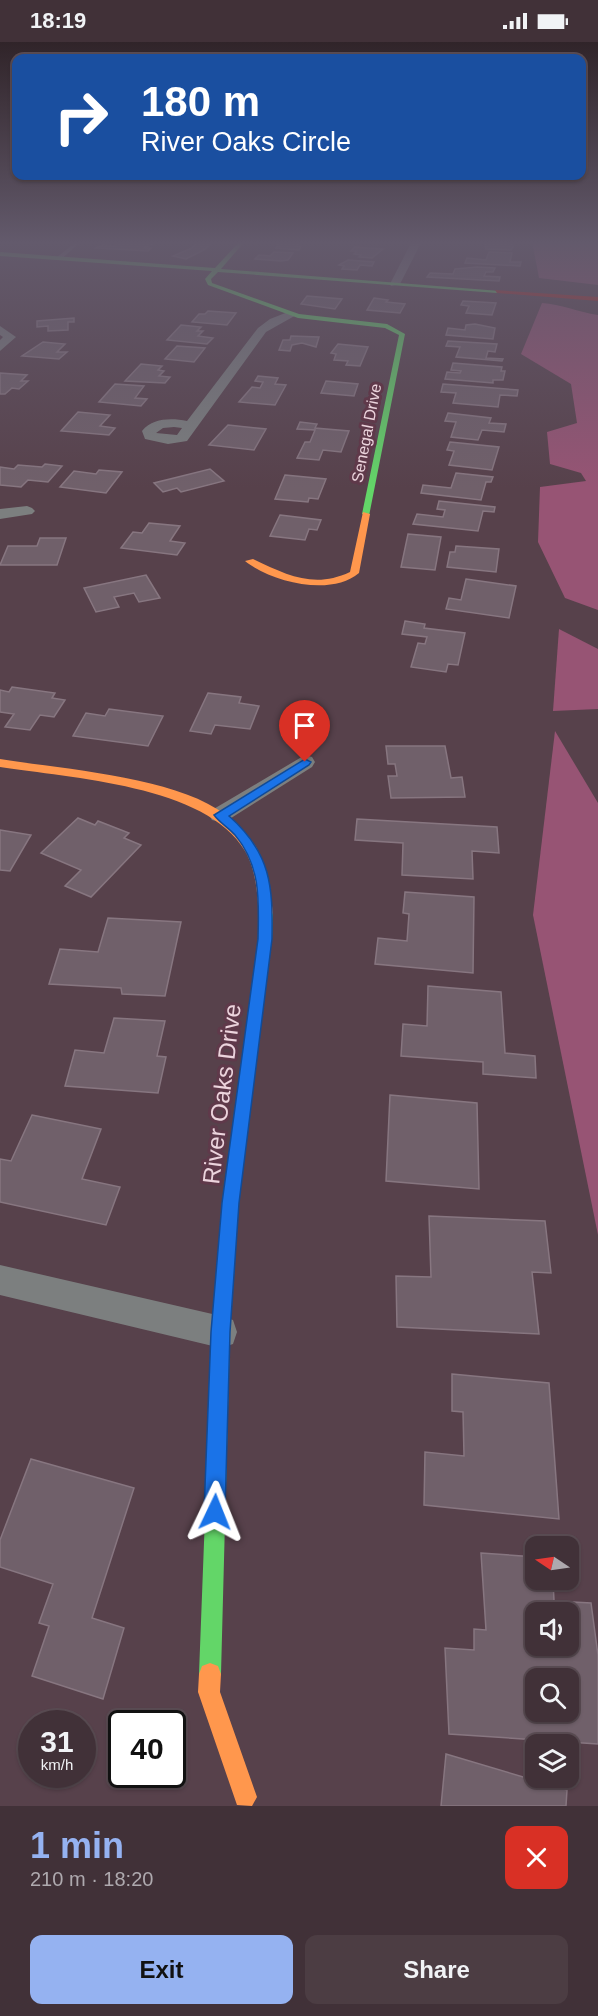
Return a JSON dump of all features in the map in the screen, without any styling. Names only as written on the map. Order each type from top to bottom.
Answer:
[{"type":"street","points":[[189,427],[262,330],[271,323]]},
{"type":"street","name":"Senegal Drive","points":[[250,561],[300,583],[313,585],[336,583],[354,573],[402,334],[387,326],[354,323]]},
{"type":"street","points":[[0,329],[10,337],[0,347]]},
{"type":"street","points":[[0,514],[27,511]]},
{"type":"street","name":"River Oaks Drive","points":[[0,762],[161,789],[193,800],[220,815],[239,832],[256,855],[261,869],[266,897],[265,939],[230,1203],[221,1332],[209,1692],[246,1797]]},
{"type":"street","points":[[220,815],[305,762]]},
{"type":"street","points":[[0,1280],[221,1332]]},
{"type":"shaded area","points":[[534,323],[598,323],[598,610],[565,598],[538,542],[540,487],[586,481],[581,473],[550,464],[547,432],[577,423],[571,384],[521,354]]},
{"type":"shaded area","points":[[559,629],[598,649],[598,709],[553,711]]},
{"type":"shaded area","points":[[555,731],[598,803],[598,1235],[533,915]]},
{"type":"building","points":[[37,323],[68,323],[68,330],[48,331],[48,326],[37,327]]},
{"type":"building","points":[[475,324],[495,328],[493,339],[446,335],[448,328],[465,330],[466,325]]},
{"type":"building","points":[[181,325],[201,327],[197,331],[203,331],[198,336],[213,338],[207,344],[167,340]]},
{"type":"building","points":[[291,336],[319,337],[316,347],[302,343],[292,345],[290,351],[279,350],[283,340],[290,340]]},
{"type":"building","points":[[448,341],[497,344],[495,352],[488,351],[486,358],[503,359],[502,361],[456,357],[460,347],[446,346]]},
{"type":"building","points":[[43,342],[65,344],[57,352],[67,352],[59,359],[22,356]]},
{"type":"building","points":[[338,344],[368,347],[360,366],[346,365],[348,361],[334,360],[336,354],[331,353]]},
{"type":"building","points":[[177,346],[205,348],[194,362],[165,359]]},
{"type":"building","points":[[453,363],[502,367],[501,371],[505,371],[503,380],[493,380],[493,383],[445,379],[447,372],[460,373],[461,371],[451,370]]},
{"type":"building","points":[[141,364],[162,366],[158,370],[164,371],[159,376],[170,377],[165,383],[125,381]]},
{"type":"building","points":[[0,373],[27,375],[21,381],[28,381],[19,389],[12,388],[5,394],[0,394]]},
{"type":"building","points":[[258,376],[278,378],[275,384],[286,385],[275,405],[239,402],[252,387],[260,388],[263,382],[255,381]]},
{"type":"building","points":[[326,381],[358,384],[354,396],[321,393]]},
{"type":"building","points":[[115,384],[144,386],[135,398],[147,399],[141,406],[99,402]]},
{"type":"building","points":[[443,384],[518,390],[517,396],[500,395],[498,407],[453,403],[456,393],[441,392]]},
{"type":"building","points":[[78,412],[110,415],[100,426],[115,428],[109,435],[61,431]]},
{"type":"building","points":[[448,413],[491,418],[489,423],[506,424],[504,432],[482,430],[478,440],[451,437],[456,422],[445,421]]},
{"type":"building","points":[[300,422],[317,424],[315,428],[349,431],[341,452],[323,450],[319,460],[297,458],[305,442],[310,442],[315,430],[297,429]]},
{"type":"building","points":[[228,425],[266,429],[254,450],[209,445]]},
{"type":"building","points":[[450,442],[499,447],[492,470],[449,465],[454,451],[447,450]]},
{"type":"building","points":[[45,464],[62,466],[48,482],[28,480],[21,487],[0,485],[0,467],[14,469],[18,465],[42,467]]},
{"type":"building","points":[[210,469],[224,481],[181,492],[177,488],[163,492],[154,483]]},
{"type":"building","points":[[99,470],[122,472],[106,493],[60,487],[74,471],[96,474]]},
{"type":"building","points":[[456,473],[493,477],[491,482],[486,482],[481,500],[421,493],[423,485],[451,488]]},
{"type":"building","points":[[285,475],[326,479],[318,499],[309,498],[308,502],[275,499]]},
{"type":"building","points":[[439,501],[495,507],[494,512],[483,511],[478,531],[413,524],[417,514],[443,517],[445,510],[437,509]]},
{"type":"building","points":[[280,515],[321,520],[317,530],[309,529],[305,540],[270,536]]},
{"type":"building","points":[[149,523],[180,526],[170,541],[185,543],[177,555],[121,548],[133,532],[142,533]]},
{"type":"building","points":[[408,534],[441,537],[435,570],[401,567]]},
{"type":"building","points":[[40,538],[66,538],[57,565],[0,565],[8,546],[37,546]]},
{"type":"building","points":[[456,546],[499,549],[496,572],[447,567],[450,552],[455,552]]},
{"type":"building","points":[[146,575],[160,598],[139,602],[134,593],[114,597],[119,607],[96,612],[84,588]]},
{"type":"building","points":[[466,579],[516,586],[509,618],[446,609],[449,598],[461,600]]},
{"type":"building","points":[[405,621],[425,624],[424,628],[465,633],[458,665],[448,664],[446,672],[411,667],[418,643],[425,644],[427,637],[402,634]]},
{"type":"building","points":[[12,687],[55,693],[52,698],[65,700],[54,717],[40,715],[30,730],[5,727],[14,714],[0,712],[0,690],[9,692]]},
{"type":"building","points":[[208,693],[241,697],[239,703],[259,706],[250,729],[215,725],[211,734],[190,731]]},
{"type":"building","points":[[109,709],[163,716],[148,746],[73,736],[86,713],[105,716]]},
{"type":"building","points":[[386,746],[445,746],[451,778],[462,777],[465,797],[391,798],[388,776],[397,776],[395,764],[388,764]]},
{"type":"building","points":[[78,818],[95,825],[98,821],[129,833],[124,838],[141,845],[91,897],[65,886],[81,870],[41,853]]},
{"type":"building","points":[[357,819],[497,827],[499,853],[472,851],[473,879],[402,875],[403,843],[355,840]]},
{"type":"building","points":[[0,830],[31,835],[10,871],[0,870]]},
{"type":"building","points":[[405,892],[474,897],[473,973],[375,964],[378,938],[407,941],[409,914],[403,913]]},
{"type":"building","points":[[108,918],[181,922],[165,996],[122,994],[121,988],[49,984],[60,949],[98,952]]},
{"type":"building","points":[[428,986],[501,992],[505,1053],[535,1056],[536,1078],[483,1074],[483,1062],[401,1056],[403,1024],[427,1026]]},
{"type":"building","points":[[114,1018],[165,1021],[157,1056],[166,1057],[158,1093],[65,1086],[75,1050],[104,1053]]},
{"type":"building","points":[[390,1095],[477,1103],[479,1189],[386,1181]]},
{"type":"building","points":[[32,1115],[101,1129],[82,1179],[120,1187],[106,1225],[0,1202],[0,1159],[11,1161]]},
{"type":"building","points":[[429,1216],[545,1221],[551,1273],[532,1272],[539,1334],[397,1327],[396,1276],[431,1277]]},
{"type":"building","points":[[452,1374],[549,1383],[559,1519],[424,1505],[425,1452],[464,1456],[463,1412],[452,1411]]},
{"type":"building","points":[[31,1459],[134,1488],[92,1618],[124,1628],[103,1699],[32,1676],[49,1626],[39,1623],[53,1584],[0,1567],[0,1540]]},
{"type":"building","points":[[481,1553],[525,1556],[525,1590],[553,1590],[554,1601],[572,1602],[525,1602],[525,1656],[579,1656],[579,1602],[591,1603],[598,1655],[598,1744],[579,1743],[579,1734],[525,1734],[525,1739],[449,1734],[445,1648],[474,1650],[474,1629],[486,1630]]},
{"type":"building","points":[[446,1754],[525,1778],[525,1788],[567,1790],[566,1806],[441,1806]]},
{"type":"traffic: fast","points":[[363,323],[387,326],[402,334],[366,514]]},
{"type":"traffic: fast","points":[[210,1674],[221,1332],[230,1203],[265,939],[266,913]]},
{"type":"traffic: slow","points":[[250,561],[276,573],[302,581],[327,583],[341,579],[354,573],[366,514]]},
{"type":"traffic: slow","points":[[0,763],[158,790],[187,799],[212,811],[234,828],[251,850],[262,878],[266,913]]},
{"type":"traffic: slow","points":[[210,1674],[209,1692],[245,1797]]},
{"type":"route","points":[[215,1512],[221,1332],[230,1203],[265,939],[266,897],[256,855],[239,832],[220,815],[305,762]]}]
